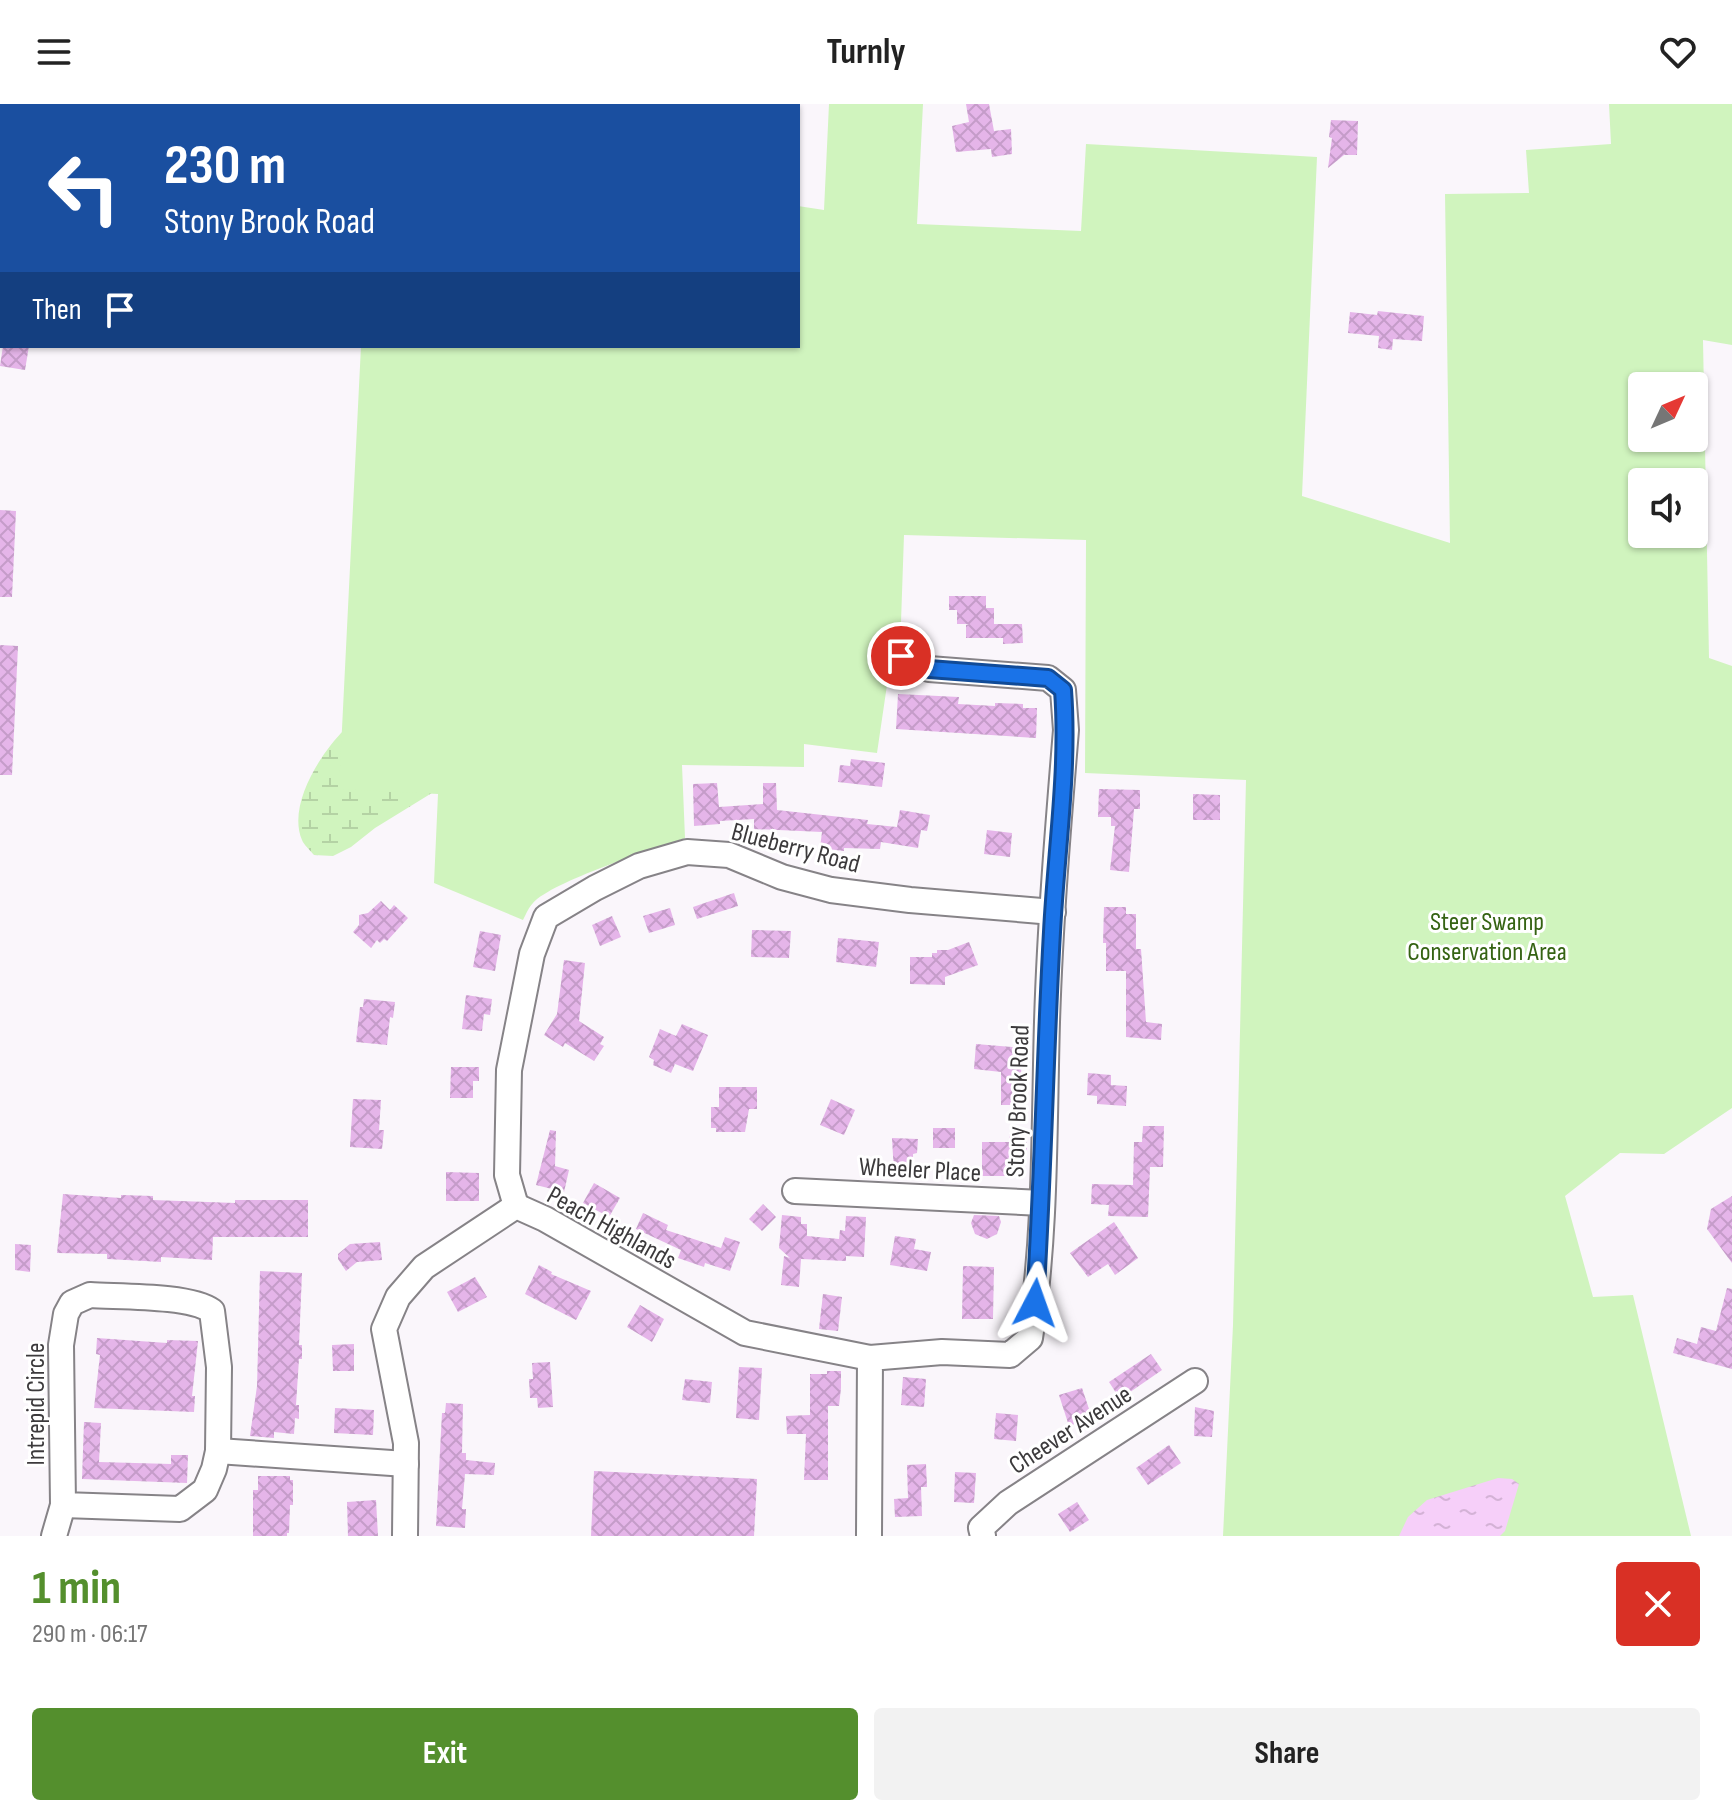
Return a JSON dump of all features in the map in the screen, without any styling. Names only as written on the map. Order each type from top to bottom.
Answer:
[{"type":"street","name":"Stony Brook Road","points":[[870,1358],[942,1352],[1010,1355],[1030,1338],[1042,1203],[1053,912],[1066,730],[1063,690],[1048,678],[929,669],[901,656]]},
{"type":"street","name":"Blueberry Road","points":[[516,1206],[507,1175],[509,1070],[532,954],[546,917],[595,888],[639,866],[687,852],[729,855],[782,877],[831,890],[1053,912]]},
{"type":"street","name":"Wheeler Place","points":[[795,1191],[1042,1203]]},
{"type":"street","name":"Peach Highlands","points":[[405,1536],[406,1464],[400,1404],[384,1329],[398,1297],[424,1267],[516,1206],[545,1219],[745,1333],[870,1358]]},
{"type":"street","name":"Intrepid Circle","points":[[90,1295],[203,1304],[212,1311],[219,1367],[218,1451],[205,1490],[180,1509],[63,1505],[61,1345],[66,1314],[72,1303],[90,1295]]},
{"type":"street","points":[[869,1536],[870,1358]]},
{"type":"street","name":"Cheever Avenue","points":[[982,1533],[1008,1503],[1195,1381]]},
{"type":"street","points":[[218,1451],[329,1456],[406,1464]]},
{"type":"street","points":[[54,1536],[63,1505]]},
{"type":"green space","name":"Steer Swamp Conservation Area","points":[[829,104],[923,104],[917,224],[1081,231],[1086,144],[1317,157],[1302,496],[1450,543],[1445,194],[1529,193],[1526,150],[1611,144],[1609,104],[1732,104],[1732,345],[1703,340],[1704,372],[1628,372],[1628,452],[1705,452],[1705,468],[1628,468],[1628,548],[1707,548],[1709,658],[1732,666],[1732,1108],[1664,1154],[1620,1153],[1565,1196],[1593,1297],[1633,1295],[1691,1536],[1223,1536],[1233,1325],[1246,780],[1085,773],[1086,540],[904,535],[901,622],[880,631],[871,648],[873,667],[887,685],[877,753],[804,744],[804,767],[682,765],[685,838],[561,885],[533,903],[523,920],[434,883],[438,794],[339,789],[361,348],[800,348],[800,206],[824,210]]},
{"type":"green space","points":[[344,730],[440,788],[375,828],[351,847],[333,856],[314,855],[303,842],[299,811],[309,780]]},
{"type":"water","points":[[1498,1478],[1512,1479],[1519,1484],[1505,1531],[1500,1536],[1399,1536],[1408,1517],[1427,1500]]},
{"type":"building","points":[[966,104],[989,104],[994,131],[1011,129],[1012,154],[992,157],[991,149],[956,152],[952,126],[969,122]]},
{"type":"building","points":[[1331,120],[1358,121],[1357,155],[1344,155],[1328,168],[1332,138],[1329,137]]},
{"type":"building","points":[[1378,311],[1424,316],[1422,341],[1393,339],[1392,350],[1378,348],[1379,336],[1348,333],[1350,312],[1377,315]]},
{"type":"building","points":[[3,348],[29,348],[25,370],[0,366]]},
{"type":"building","points":[[0,510],[16,511],[12,597],[0,597]]},
{"type":"building","points":[[949,596],[986,596],[986,608],[994,608],[994,624],[1022,624],[1023,643],[1003,644],[1003,638],[966,638],[966,625],[969,624],[957,624],[957,610],[949,610]]},
{"type":"building","points":[[0,645],[18,646],[12,775],[0,775]]},
{"type":"building","points":[[898,694],[959,697],[958,704],[1023,704],[1023,708],[1037,708],[1036,738],[896,729]]},
{"type":"building","points":[[851,759],[885,763],[882,787],[838,782],[840,765],[850,766]]},
{"type":"building","points":[[717,783],[719,807],[763,804],[763,783],[776,783],[777,810],[868,820],[867,824],[897,827],[900,810],[930,815],[927,831],[921,830],[918,848],[881,842],[880,849],[844,848],[844,851],[820,848],[822,832],[754,829],[754,819],[694,826],[693,784]]},
{"type":"building","points":[[1099,789],[1140,790],[1140,809],[1134,809],[1129,872],[1110,870],[1115,826],[1111,826],[1111,817],[1098,817]]},
{"type":"building","points":[[1193,794],[1220,795],[1220,820],[1193,820]]},
{"type":"building","points":[[987,830],[1012,833],[1010,857],[984,854]]},
{"type":"building","points":[[734,893],[738,906],[697,919],[693,907]]},
{"type":"building","points":[[381,901],[390,910],[394,905],[408,918],[387,941],[384,939],[380,943],[377,940],[371,948],[353,932],[359,925],[359,915],[368,913]]},
{"type":"building","points":[[1104,907],[1126,907],[1126,914],[1136,914],[1136,949],[1141,949],[1146,1022],[1162,1024],[1161,1040],[1126,1037],[1126,971],[1106,971]]},
{"type":"building","points":[[670,908],[675,925],[649,933],[643,916]]},
{"type":"building","points":[[612,916],[621,937],[600,946],[592,925]]},
{"type":"building","points":[[752,930],[791,931],[789,958],[751,957]]},
{"type":"building","points":[[480,931],[501,935],[495,971],[473,967]]},
{"type":"building","points":[[838,938],[879,942],[876,967],[836,962]]},
{"type":"building","points":[[969,942],[978,965],[945,977],[945,985],[910,984],[910,957],[932,957],[937,950],[948,950]]},
{"type":"building","points":[[564,960],[585,963],[579,1021],[604,1037],[600,1044],[604,1046],[594,1061],[565,1043],[563,1047],[544,1035],[557,1014]]},
{"type":"building","points":[[466,995],[492,999],[490,1015],[484,1014],[482,1031],[462,1029]]},
{"type":"building","points":[[364,999],[395,1002],[387,1045],[356,1042],[360,1007],[363,1007]]},
{"type":"building","points":[[682,1024],[708,1035],[693,1071],[675,1064],[671,1073],[653,1065],[654,1060],[649,1057],[660,1029],[676,1036]]},
{"type":"building","points":[[976,1044],[1023,1048],[1021,1073],[1016,1073],[1015,1105],[1001,1105],[1001,1072],[974,1069]]},
{"type":"building","points":[[451,1067],[479,1067],[479,1081],[473,1081],[473,1098],[450,1098]]},
{"type":"building","points":[[1088,1073],[1111,1075],[1111,1085],[1127,1086],[1126,1106],[1097,1104],[1097,1096],[1087,1095]]},
{"type":"building","points":[[719,1087],[757,1087],[757,1109],[749,1109],[745,1132],[716,1132],[716,1128],[711,1128],[711,1107],[719,1107]]},
{"type":"building","points":[[353,1099],[381,1100],[379,1130],[384,1130],[382,1149],[350,1147]]},
{"type":"building","points":[[831,1099],[855,1110],[844,1135],[820,1125]]},
{"type":"building","points":[[1143,1126],[1164,1126],[1163,1167],[1150,1167],[1148,1217],[1108,1216],[1109,1205],[1091,1204],[1092,1184],[1133,1185],[1134,1142],[1142,1142]]},
{"type":"building","points":[[933,1128],[955,1128],[955,1148],[933,1148]]},
{"type":"building","points":[[550,1130],[556,1131],[555,1166],[569,1170],[564,1192],[536,1185]]},
{"type":"building","points":[[1009,1134],[1027,1135],[1027,1156],[1009,1156],[1009,1176],[982,1176],[982,1142],[1009,1142]]},
{"type":"building","points":[[892,1138],[918,1139],[917,1153],[913,1154],[913,1173],[894,1173]]},
{"type":"building","points":[[446,1172],[479,1173],[479,1201],[446,1201]]},
{"type":"building","points":[[594,1183],[620,1198],[609,1217],[583,1203]]},
{"type":"building","points":[[63,1194],[121,1198],[121,1195],[153,1196],[153,1200],[235,1203],[235,1200],[308,1200],[308,1237],[213,1237],[212,1260],[161,1257],[161,1262],[107,1259],[107,1254],[57,1253]]},
{"type":"building","points":[[1732,1196],[1732,1263],[1707,1229],[1711,1209]]},
{"type":"building","points":[[763,1204],[776,1217],[762,1231],[749,1219]]},
{"type":"building","points":[[643,1213],[668,1225],[666,1230],[721,1248],[725,1237],[740,1242],[730,1271],[705,1263],[704,1267],[678,1258],[681,1250],[636,1229]]},
{"type":"building","points":[[782,1215],[801,1217],[801,1224],[807,1224],[807,1236],[839,1239],[840,1230],[845,1231],[846,1216],[866,1217],[864,1257],[846,1256],[846,1261],[801,1259],[799,1287],[781,1285],[784,1256],[790,1258],[779,1248]]},
{"type":"building","points":[[974,1215],[999,1216],[1001,1222],[997,1234],[987,1239],[975,1234],[971,1223]]},
{"type":"building","points":[[1114,1222],[1138,1258],[1115,1275],[1108,1264],[1088,1277],[1070,1253]]},
{"type":"building","points":[[895,1236],[916,1239],[914,1249],[931,1252],[927,1271],[890,1265]]},
{"type":"building","points":[[380,1242],[382,1260],[357,1262],[346,1271],[338,1259],[338,1254],[350,1244]]},
{"type":"building","points":[[15,1244],[31,1245],[30,1272],[15,1270]]},
{"type":"building","points":[[539,1265],[551,1274],[591,1291],[576,1320],[525,1294]]},
{"type":"building","points":[[963,1266],[994,1267],[993,1319],[962,1319]]},
{"type":"building","points":[[260,1271],[302,1273],[299,1345],[302,1345],[302,1359],[299,1359],[296,1405],[299,1405],[299,1419],[295,1418],[294,1434],[274,1432],[274,1438],[250,1436],[257,1386]]},
{"type":"building","points":[[475,1277],[487,1297],[458,1312],[447,1292]]},
{"type":"building","points":[[1727,1288],[1732,1289],[1732,1369],[1673,1353],[1677,1338],[1697,1344],[1701,1327],[1716,1331]]},
{"type":"building","points":[[823,1294],[842,1297],[838,1331],[819,1329]]},
{"type":"building","points":[[640,1305],[664,1319],[652,1342],[627,1327]]},
{"type":"building","points":[[97,1338],[167,1343],[167,1340],[198,1341],[192,1396],[195,1396],[194,1412],[94,1408],[100,1355],[96,1354]]},
{"type":"building","points":[[354,1344],[354,1371],[333,1371],[332,1345]]},
{"type":"building","points":[[1151,1354],[1162,1370],[1120,1399],[1109,1382]]},
{"type":"building","points":[[550,1362],[553,1407],[538,1408],[537,1398],[530,1398],[532,1363]]},
{"type":"building","points":[[739,1367],[762,1368],[759,1420],[736,1418]]},
{"type":"building","points":[[827,1371],[841,1371],[839,1406],[828,1406],[828,1480],[804,1480],[806,1434],[787,1434],[786,1416],[810,1415],[810,1374],[827,1374]]},
{"type":"building","points":[[903,1377],[926,1379],[924,1407],[901,1405]]},
{"type":"building","points":[[685,1379],[712,1382],[710,1403],[682,1400]]},
{"type":"building","points":[[1082,1388],[1092,1418],[1069,1426],[1059,1395]]},
{"type":"building","points":[[446,1403],[463,1404],[462,1453],[466,1453],[466,1460],[495,1463],[494,1475],[465,1474],[462,1509],[466,1509],[465,1528],[436,1526],[442,1413],[445,1413]]},
{"type":"building","points":[[1195,1407],[1214,1411],[1212,1437],[1194,1436]]},
{"type":"building","points":[[335,1408],[374,1410],[373,1435],[334,1433]]},
{"type":"building","points":[[996,1413],[1018,1415],[1016,1441],[994,1439]]},
{"type":"building","points":[[84,1422],[101,1423],[99,1462],[171,1464],[171,1455],[188,1455],[187,1483],[82,1479]]},
{"type":"building","points":[[1169,1445],[1181,1463],[1148,1485],[1136,1468]]},
{"type":"building","points":[[926,1464],[927,1487],[921,1487],[922,1516],[895,1517],[894,1499],[908,1498],[907,1465]]},
{"type":"building","points":[[594,1471],[757,1479],[754,1536],[591,1536]]},
{"type":"building","points":[[955,1472],[976,1473],[974,1503],[954,1502]]},
{"type":"building","points":[[258,1476],[290,1476],[293,1480],[293,1505],[290,1505],[287,1536],[253,1536],[253,1490],[258,1490]]},
{"type":"building","points":[[376,1500],[378,1536],[348,1536],[347,1502]]},
{"type":"building","points":[[1077,1502],[1089,1520],[1070,1532],[1058,1514]]},
{"type":"route","points":[[901,656],[929,669],[1048,678],[1063,690],[1066,730],[1050,964],[1042,1203],[1035,1303]]}]
